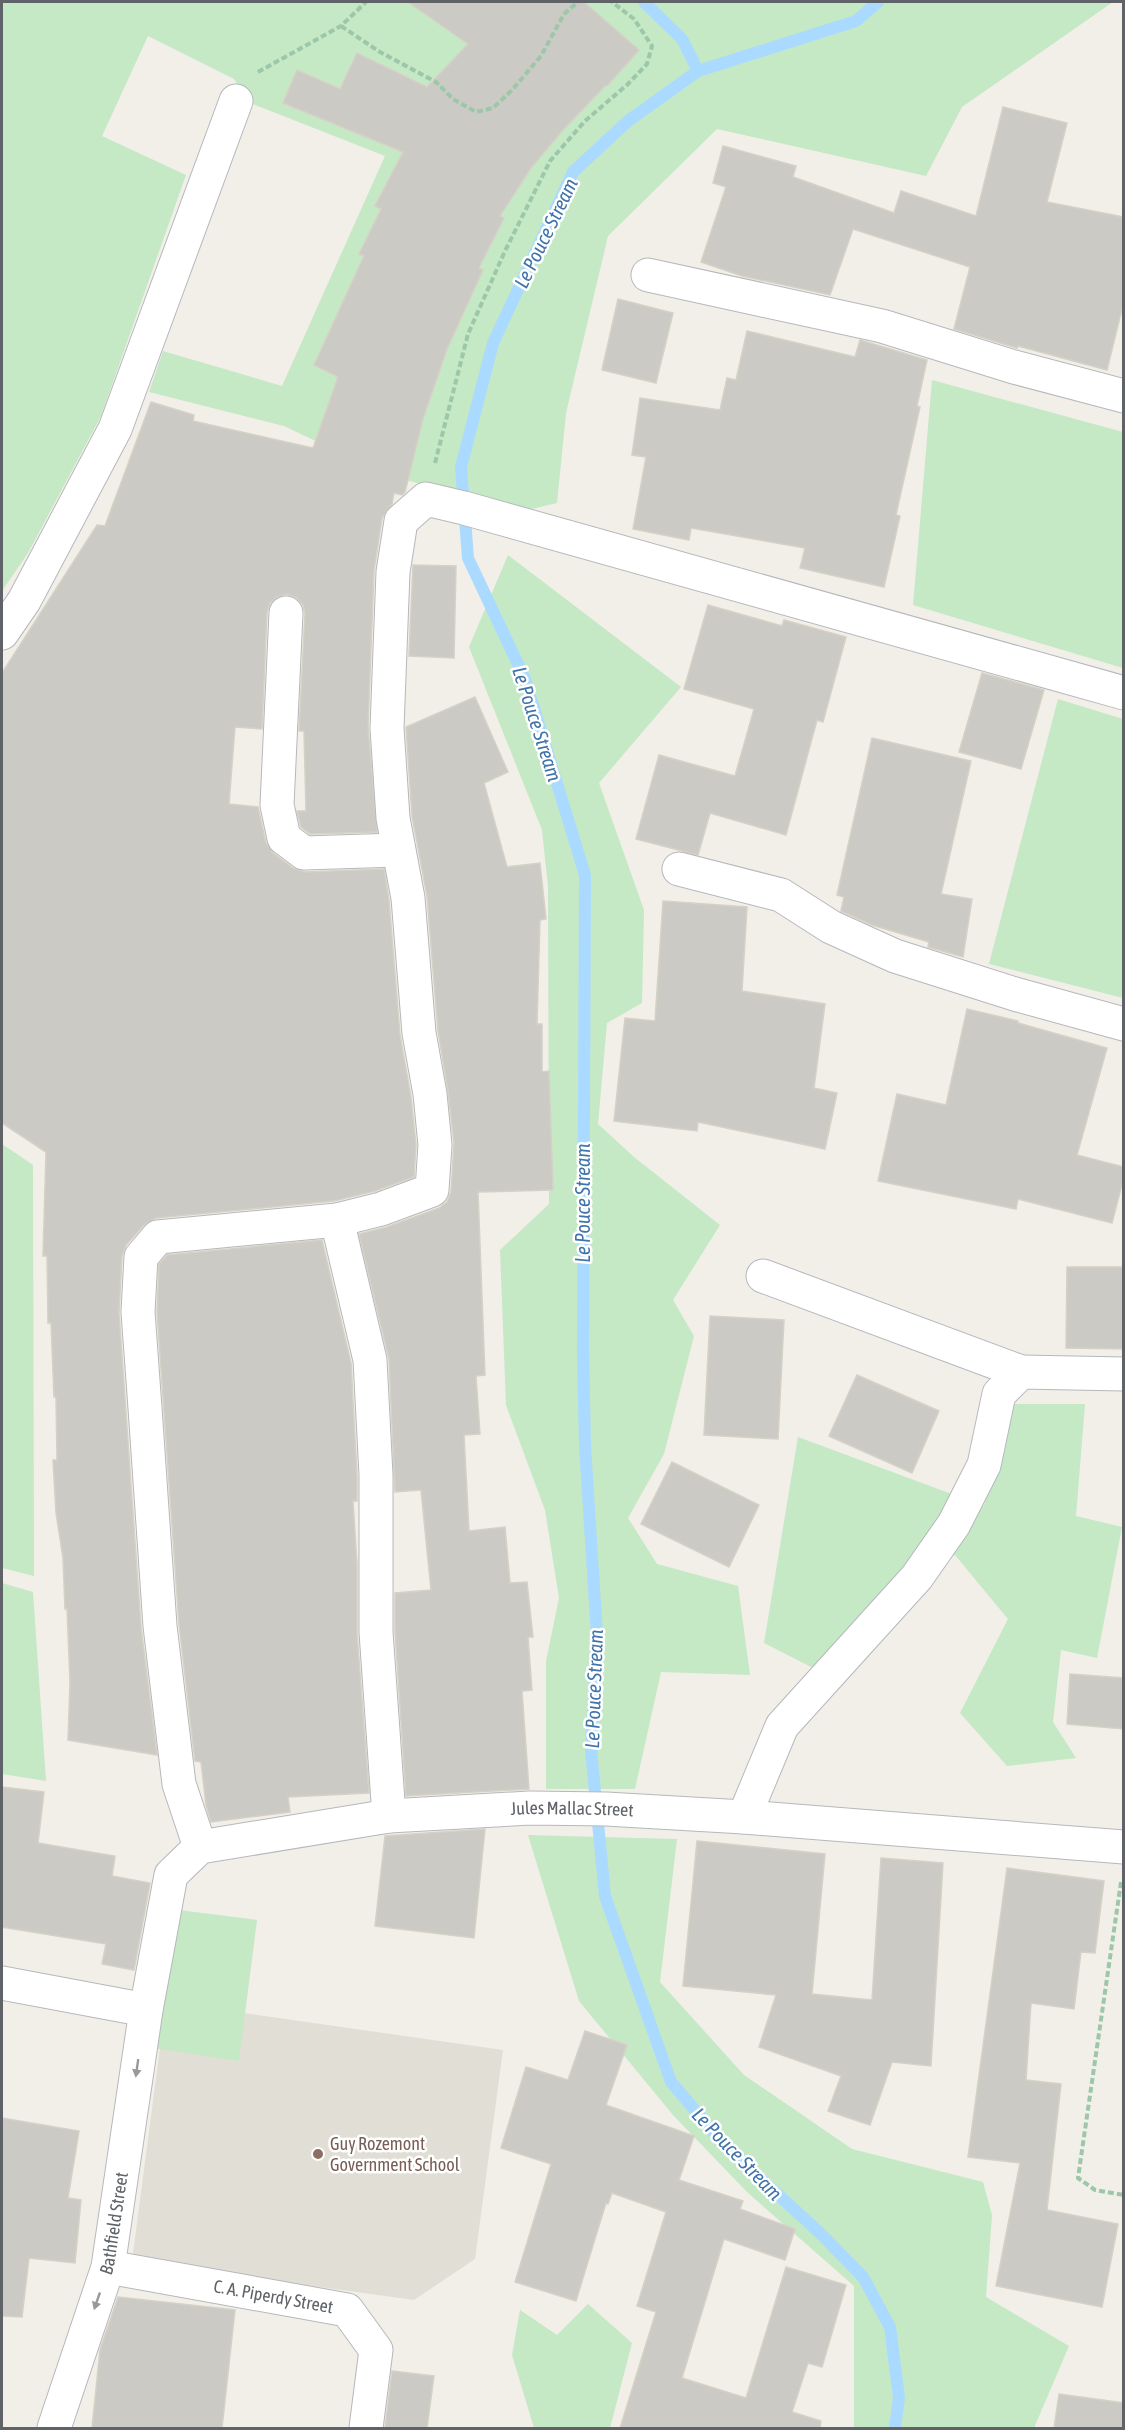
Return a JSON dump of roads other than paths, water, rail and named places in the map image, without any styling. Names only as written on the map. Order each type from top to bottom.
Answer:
[{"type":"street","points":[[2,633],[24,601],[115,429],[236,101]]},
{"type":"street","points":[[648,275],[882,326],[1014,367],[1124,396]]},
{"type":"street","points":[[2,1983],[146,2010],[171,1875],[200,1847],[179,1784],[160,1626],[138,1312],[141,1257],[158,1237],[337,1220],[381,1209],[432,1190],[435,1145],[430,1094],[419,1033],[408,898],[397,850],[387,728],[393,572],[401,521],[426,499],[464,508],[1124,693]]},
{"type":"street","points":[[286,613],[277,804],[284,838],[304,853],[397,850]]},
{"type":"street","points":[[680,870],[781,895],[831,927],[895,956],[1124,1024]]},
{"type":"street","points":[[337,1220],[370,1360],[376,1475],[376,1632],[389,1816]]},
{"type":"street","points":[[763,1276],[1021,1372],[1124,1374]]},
{"type":"street","points":[[744,1817],[782,1726],[917,1577],[954,1524],[984,1465],[999,1395],[1021,1372]]},
{"type":"street","name":"Jules Mallac Street","points":[[200,1847],[389,1816],[530,1808],[606,1809],[744,1817],[1123,1861]]},
{"type":"street","name":"Bathfield Street","points":[[54,2428],[108,2267],[146,2010]]},
{"type":"street","name":"C. A. Piperdy Street","points":[[108,2267],[347,2310],[376,2350],[366,2428]]},
{"type":"waterway","name":"Le Pouce Stream","points":[[644,2],[682,39],[698,71],[628,121],[573,172],[493,343],[461,467],[468,558],[525,679],[585,875],[583,1352],[585,1446],[597,1635],[591,1750],[605,1896],[671,2082],[726,2147],[821,2234],[863,2277],[890,2327],[899,2398],[895,2428]]},
{"type":"waterway","points":[[698,71],[856,21],[878,2]]},
{"type":"place","name":"Guy Rozemont Government School","points":[[318,2154]]}]
